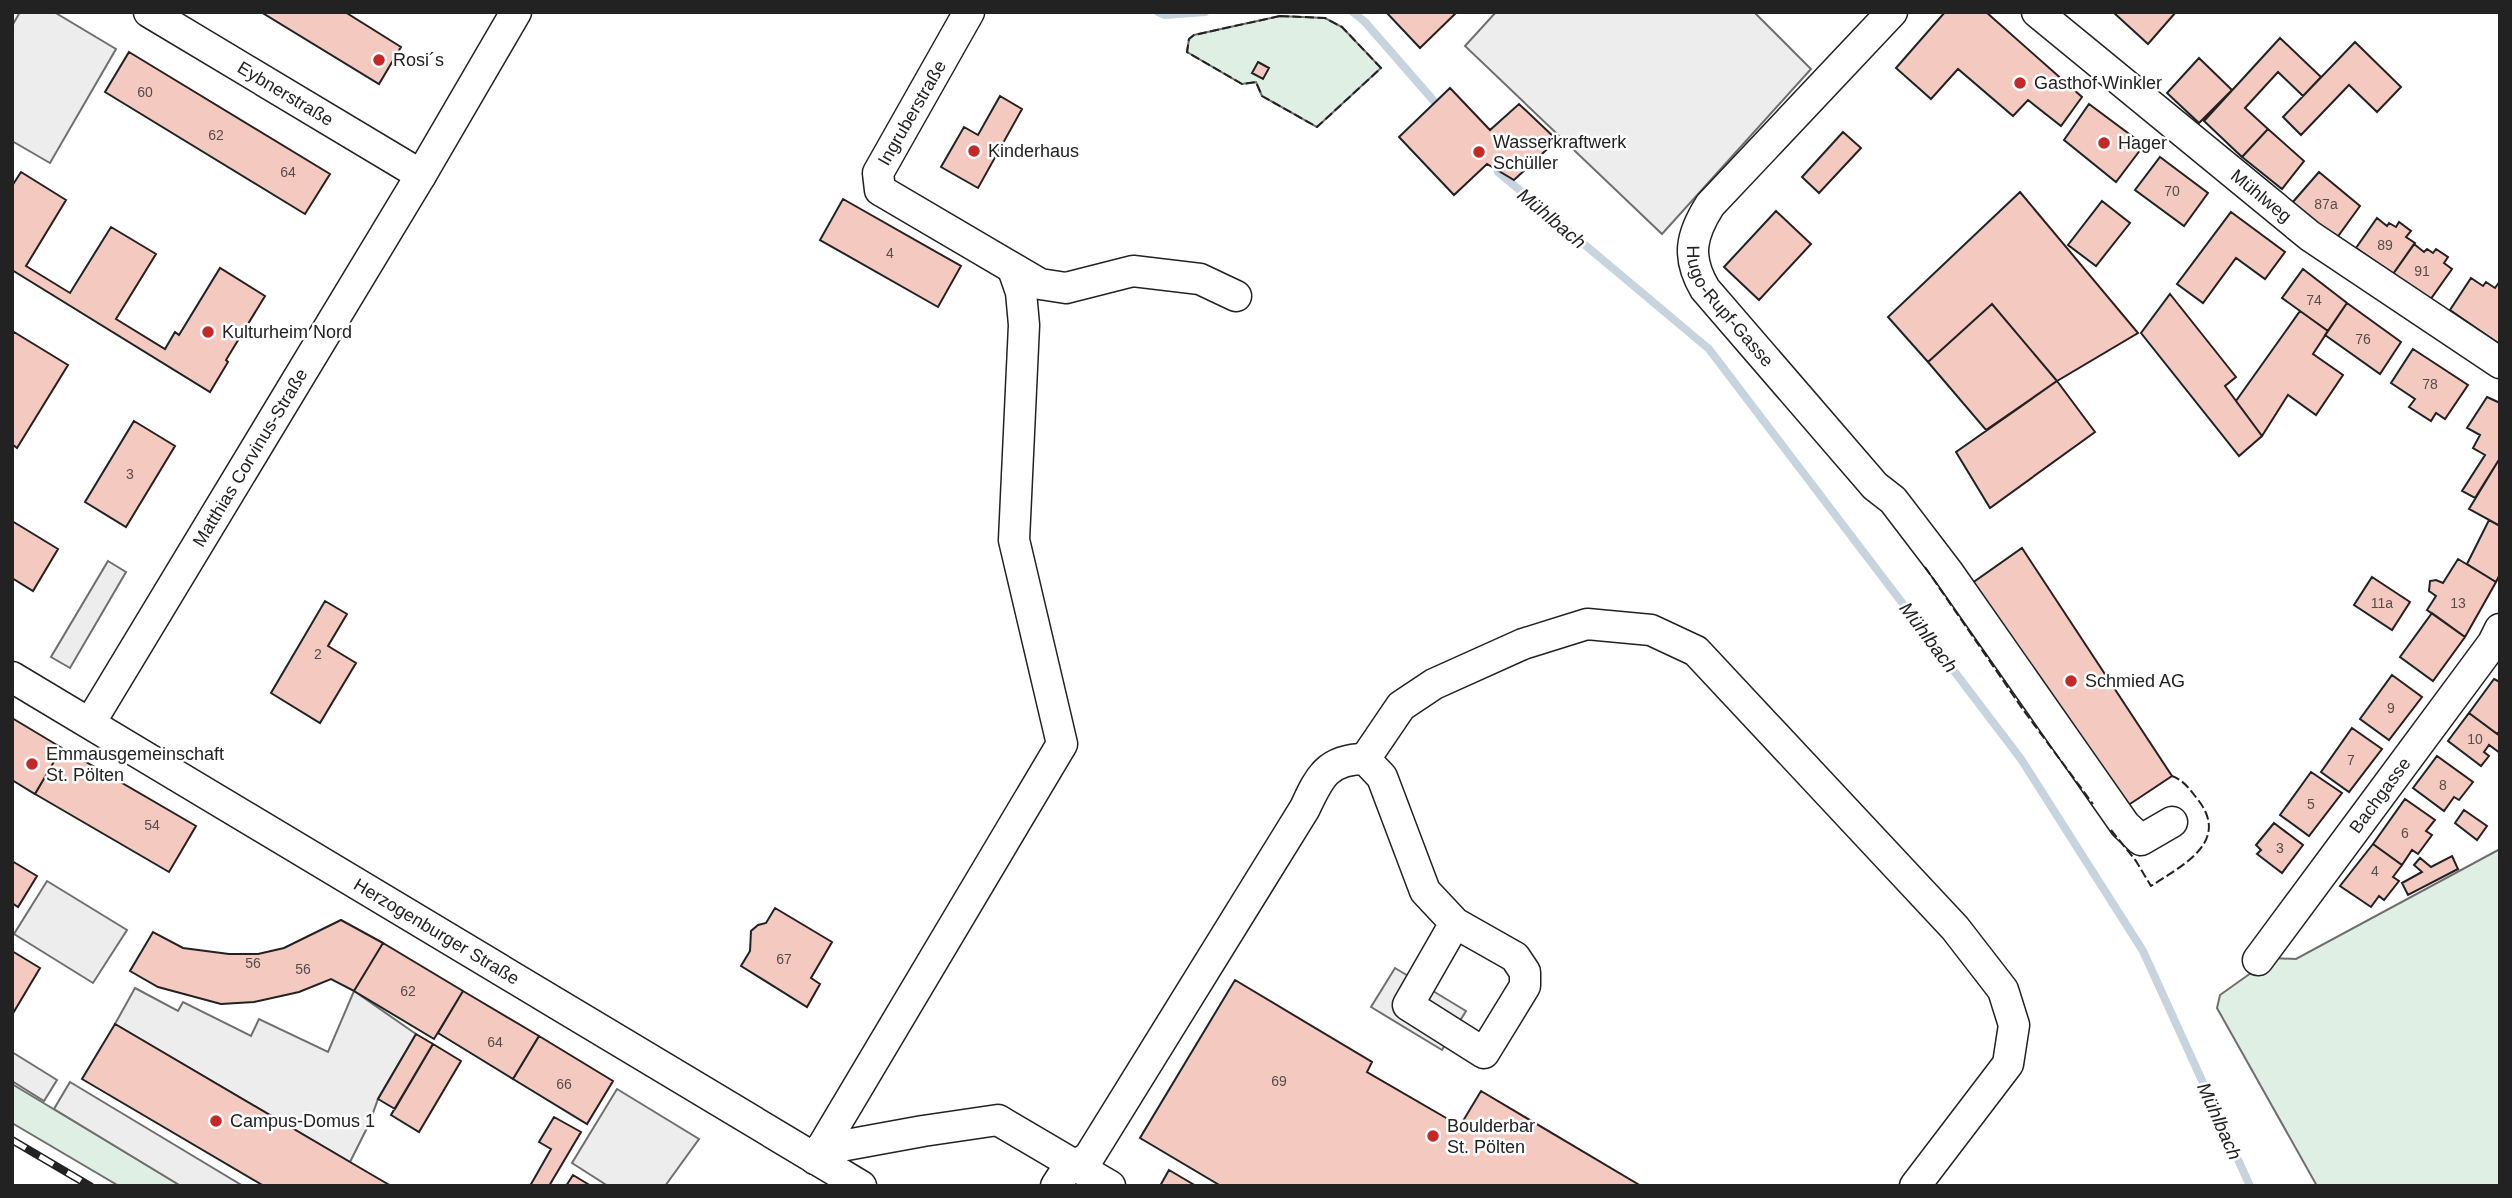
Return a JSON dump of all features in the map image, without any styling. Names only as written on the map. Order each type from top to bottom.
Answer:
[{"type":"street","name":"Eybnerstraße","points":[[149,12],[421,175]]},
{"type":"street","name":"Matthias Corvinus-Straße","points":[[90,723],[421,175],[516,12]]},
{"type":"street","name":"Ingruberstraße","points":[[969,12],[878,173],[880,190],[1013,269]]},
{"type":"street","name":"Hugo-Rupf-Gasse","points":[[1892,12],[1710,205],[1693,236],[1692,253],[1696,275],[1705,289],[1875,486],[1893,500],[1948,572],[2125,825],[2141,841],[2172,822]]},
{"type":"street","name":"Mühlweg","points":[[2037,12],[2310,236],[2500,363]]},
{"type":"street","points":[[1013,269],[1040,284],[1066,288],[1133,271],[1200,279],[1236,296]]},
{"type":"street","points":[[817,1154],[1062,744],[1014,540],[1024,325],[1021,292],[1013,269]]},
{"type":"street","points":[[1365,759],[1401,706],[1434,684],[1523,644],[1587,624],[1651,631],[1696,651],[1955,928],[2003,990],[2014,1025],[2008,1064],[1915,1186]]},
{"type":"street","name":"Bachgasse","points":[[2258,960],[2497,640]]},
{"type":"street","name":"Herzogenburger Straße","points":[[12,677],[817,1154],[860,1186]]},
{"type":"street","points":[[1066,1175],[1089,1157],[1305,808],[1322,774],[1350,759],[1365,759],[1382,777],[1425,891],[1455,923]]},
{"type":"street","points":[[817,1154],[923,1130],[998,1120],[1066,1175],[1110,1186]]},
{"type":"green space","points":[[1280,16],[1325,18],[1342,27],[1381,68],[1317,127],[1262,96],[1256,82],[1242,84],[1187,52],[1189,39],[1194,35]]},
{"type":"green space","points":[[2500,849],[2500,1186],[2317,1186],[2217,1008],[2220,995],[2272,958],[2296,959]]},
{"type":"green space","points":[[12,1084],[181,1186],[119,1186],[12,1123]]},
{"type":"shaded area","points":[[20,12],[54,12],[116,49],[50,163],[12,141],[12,26]]},
{"type":"shaded area","points":[[1496,12],[1754,12],[1811,69],[1662,234],[1465,46]]},
{"type":"shaded area","points":[[108,561],[126,572],[70,668],[51,657]]},
{"type":"shaded area","points":[[47,881],[127,930],[93,983],[14,934]]},
{"type":"shaded area","points":[[1395,968],[1466,1011],[1442,1050],[1371,1007]]},
{"type":"shaded area","points":[[135,988],[178,1011],[183,1002],[251,1036],[259,1019],[328,1052],[354,991],[416,1034],[378,1099],[350,1162],[115,1024]]},
{"type":"shaded area","points":[[12,1052],[57,1080],[44,1101],[12,1081]]},
{"type":"shaded area","points":[[70,1082],[243,1186],[181,1186],[54,1109]]},
{"type":"shaded area","points":[[617,1089],[699,1139],[665,1186],[608,1186],[572,1163]]},
{"type":"building","points":[[261,12],[345,12],[401,47],[379,84]]},
{"type":"building","points":[[1386,12],[1457,12],[1420,48]]},
{"type":"building","name":"Gasthof Winkler","points":[[1945,12],[1986,12],[2082,97],[2061,126],[2028,100],[2013,116],[1958,69],[1931,99],[1896,68]]},
{"type":"building","points":[[2113,12],[2176,12],[2148,44]]},
{"type":"building","points":[[2280,38],[2321,77],[2303,96],[2278,72],[2245,108],[2268,129],[2242,157],[2204,121]]},
{"type":"building","points":[[2355,42],[2401,87],[2377,112],[2349,85],[2301,135],[2283,117]]},
{"type":"building","points":[[129,52],[330,174],[305,214],[105,92]]},
{"type":"building","points":[[2199,58],[2232,90],[2199,123],[2167,93]]},
{"type":"building","points":[[1258,62],[1269,68],[1263,79],[1252,73]]},
{"type":"building","name":"Wasserkraftwerk Schüller","points":[[1450,88],[1490,130],[1519,104],[1557,140],[1514,180],[1487,164],[1454,195],[1399,137]]},
{"type":"building","name":"Kinderhaus","points":[[1000,96],[1022,109],[978,188],[941,167],[964,127],[978,135]]},
{"type":"building","name":"Hager","points":[[2089,104],[2144,145],[2116,182],[2064,140]]},
{"type":"building","points":[[2268,129],[2304,161],[2282,189],[2242,157]]},
{"type":"building","points":[[1843,132],[1861,148],[1819,193],[1802,177]]},
{"type":"building","points":[[2160,157],[2208,193],[2184,226],[2135,190]]},
{"type":"building","points":[[21,172],[66,200],[26,266],[70,293],[111,227],[156,254],[116,319],[165,349],[175,332],[179,335],[220,268],[265,296],[210,392],[12,270],[12,186]]},
{"type":"building","points":[[2319,172],[2360,206],[2336,239],[2292,203]]},
{"type":"building","points":[[2020,192],[2138,333],[2057,381],[1992,304],[1928,362],[1888,317]]},
{"type":"building","points":[[843,199],[961,266],[938,307],[820,240]]},
{"type":"building","points":[[2102,201],[2130,223],[2096,266],[2068,245]]},
{"type":"building","points":[[1776,211],[1811,244],[1759,300],[1724,267]]},
{"type":"building","points":[[2231,212],[2285,252],[2265,279],[2236,258],[2203,303],[2177,284]]},
{"type":"building","points":[[2377,218],[2387,226],[2389,223],[2396,227],[2399,222],[2411,231],[2406,237],[2415,243],[2393,274],[2356,248]]},
{"type":"building","points":[[2414,244],[2424,252],[2427,249],[2433,253],[2436,249],[2448,257],[2444,263],[2452,269],[2430,300],[2393,274]]},
{"type":"building","points":[[2303,269],[2347,303],[2328,331],[2282,298]]},
{"type":"building","points":[[2471,278],[2483,286],[2486,282],[2495,288],[2500,281],[2498,343],[2450,310]]},
{"type":"building","points":[[2170,294],[2236,377],[2225,386],[2262,436],[2239,456],[2141,333]]},
{"type":"building","points":[[2347,303],[2401,342],[2380,374],[2325,335]]},
{"type":"building","points":[[1992,304],[2057,381],[1986,430],[1928,362]]},
{"type":"building","points":[[2300,311],[2328,331],[2313,354],[2343,375],[2316,415],[2288,395],[2262,436],[2236,401]]},
{"type":"building","points":[[14,332],[68,365],[17,448],[12,444]]},
{"type":"building","points":[[2413,349],[2468,385],[2445,419],[2436,413],[2431,421],[2409,407],[2415,399],[2391,383]]},
{"type":"building","points":[[2057,381],[2095,432],[1990,508],[1956,452]]},
{"type":"building","points":[[2487,397],[2500,403],[2500,458],[2475,498],[2462,491],[2485,455],[2473,448],[2480,435],[2467,428]]},
{"type":"building","points":[[134,421],[175,446],[126,527],[85,502]]},
{"type":"building","points":[[2500,458],[2500,526],[2469,509]]},
{"type":"building","points":[[2489,520],[2500,526],[2500,574],[2496,582],[2467,564]]},
{"type":"building","points":[[12,521],[58,549],[33,591],[12,578]]},
{"type":"building","name":"Schmied AG","points":[[2022,548],[2172,776],[2127,806],[1968,586]]},
{"type":"building","points":[[2458,559],[2496,582],[2465,637],[2427,610],[2436,596],[2429,591],[2430,581],[2443,583]]},
{"type":"building","points":[[2372,577],[2410,602],[2392,630],[2354,605]]},
{"type":"building","points":[[325,601],[347,614],[328,646],[356,663],[320,723],[271,693]]},
{"type":"building","points":[[2432,613],[2465,637],[2433,681],[2400,657]]},
{"type":"building","points":[[2392,675],[2422,697],[2389,740],[2360,719]]},
{"type":"building","points":[[2494,679],[2500,682],[2500,731],[2497,734],[2469,713]]},
{"type":"building","points":[[2469,713],[2500,736],[2500,753],[2489,745],[2484,752],[2489,756],[2481,766],[2448,741]]},
{"type":"building","name":"Emmausgemeinschaft St. Pölten","points":[[12,718],[62,748],[35,794],[12,780]]},
{"type":"building","points":[[2352,728],[2382,749],[2349,792],[2321,772]]},
{"type":"building","points":[[62,748],[196,826],[169,872],[35,794]]},
{"type":"building","points":[[2437,756],[2473,782],[2459,800],[2454,797],[2444,811],[2413,788]]},
{"type":"building","points":[[2311,772],[2342,793],[2309,836],[2280,815]]},
{"type":"building","points":[[2405,799],[2435,820],[2426,831],[2432,835],[2418,854],[2412,850],[2402,865],[2373,844]]},
{"type":"building","points":[[2464,810],[2487,826],[2477,840],[2455,823]]},
{"type":"building","points":[[2274,823],[2303,845],[2282,873],[2257,854],[2261,850],[2256,845]]},
{"type":"building","points":[[2373,844],[2402,865],[2393,877],[2399,881],[2384,900],[2379,896],[2371,907],[2340,886]]},
{"type":"building","points":[[2452,856],[2458,869],[2408,895],[2402,883],[2422,872],[2414,865],[2420,858],[2431,867]]},
{"type":"building","points":[[12,861],[37,876],[18,907],[12,903]]},
{"type":"building","points":[[775,908],[832,942],[811,978],[820,984],[807,1007],[741,966],[750,951],[751,931],[766,923]]},
{"type":"building","points":[[341,920],[383,943],[354,991],[331,979],[299,992],[254,1002],[221,1004],[158,987],[130,971],[153,932],[183,948],[229,954],[258,954],[284,948]]},
{"type":"building","points":[[383,943],[463,991],[434,1039],[354,991]]},
{"type":"building","points":[[12,951],[40,968],[12,1015]]},
{"type":"building","points":[[1235,980],[1372,1062],[1367,1072],[1460,1126],[1481,1091],[1641,1186],[1221,1186],[1140,1138]]},
{"type":"building","points":[[463,991],[539,1036],[513,1079],[438,1033]]},
{"type":"building","name":"Campus-Domus 1","points":[[115,1024],[391,1186],[264,1186],[82,1079]]},
{"type":"building","points":[[416,1034],[433,1044],[395,1109],[378,1099]]},
{"type":"building","points":[[539,1036],[613,1081],[587,1124],[513,1079]]},
{"type":"building","points":[[433,1044],[461,1061],[419,1132],[391,1115]]},
{"type":"building","points":[[554,1117],[581,1132],[549,1186],[530,1186],[551,1149],[539,1142]]},
{"type":"building","points":[[1169,1170],[1196,1186],[1160,1186]]},
{"type":"building","points":[[573,1175],[591,1186],[566,1186]]},
{"type":"waterway","name":"Mühlbach","points":[[1158,12],[1165,15],[1205,12]]},
{"type":"waterway","name":"Mühlbach","points":[[1353,12],[1365,22],[1433,100]]},
{"type":"waterway","name":"Mühlbach","points":[[1498,172],[1709,349],[2021,759],[2143,951],[2250,1186]]},
{"type":"railway","points":[[12,1140],[90,1186]]},
{"type":"fence","points":[[1280,16],[1325,18],[1342,27],[1381,68],[1317,127],[1262,96],[1256,82],[1242,84],[1187,52],[1189,39],[1194,35],[1280,16]]},
{"type":"fence","points":[[1925,567],[2024,711],[2093,804]]},
{"type":"fence","points":[[2111,830],[2136,861],[2151,886],[2188,861],[2205,841],[2209,829],[2207,816],[2190,790],[2172,776]]},
{"type":"place","name":"Rosi´s","points":[[379,60]]},
{"type":"place","name":"Gasthof Winkler","points":[[2020,83]]},
{"type":"place","name":"Hager","points":[[2104,143]]},
{"type":"place","name":"Kinderhaus","points":[[974,151]]},
{"type":"place","name":"Wasserkraftwerk Schüller","points":[[1479,152]]},
{"type":"place","name":"Kulturheim Nord","points":[[208,332]]},
{"type":"place","name":"Schmied AG","points":[[2071,681]]},
{"type":"place","name":"Emmausgemeinschaft St. Pölten","points":[[32,764]]},
{"type":"place","name":"Campus-Domus 1","points":[[216,1121]]},
{"type":"place","name":"Boulderbar St. Pölten","points":[[1433,1136]]}]
